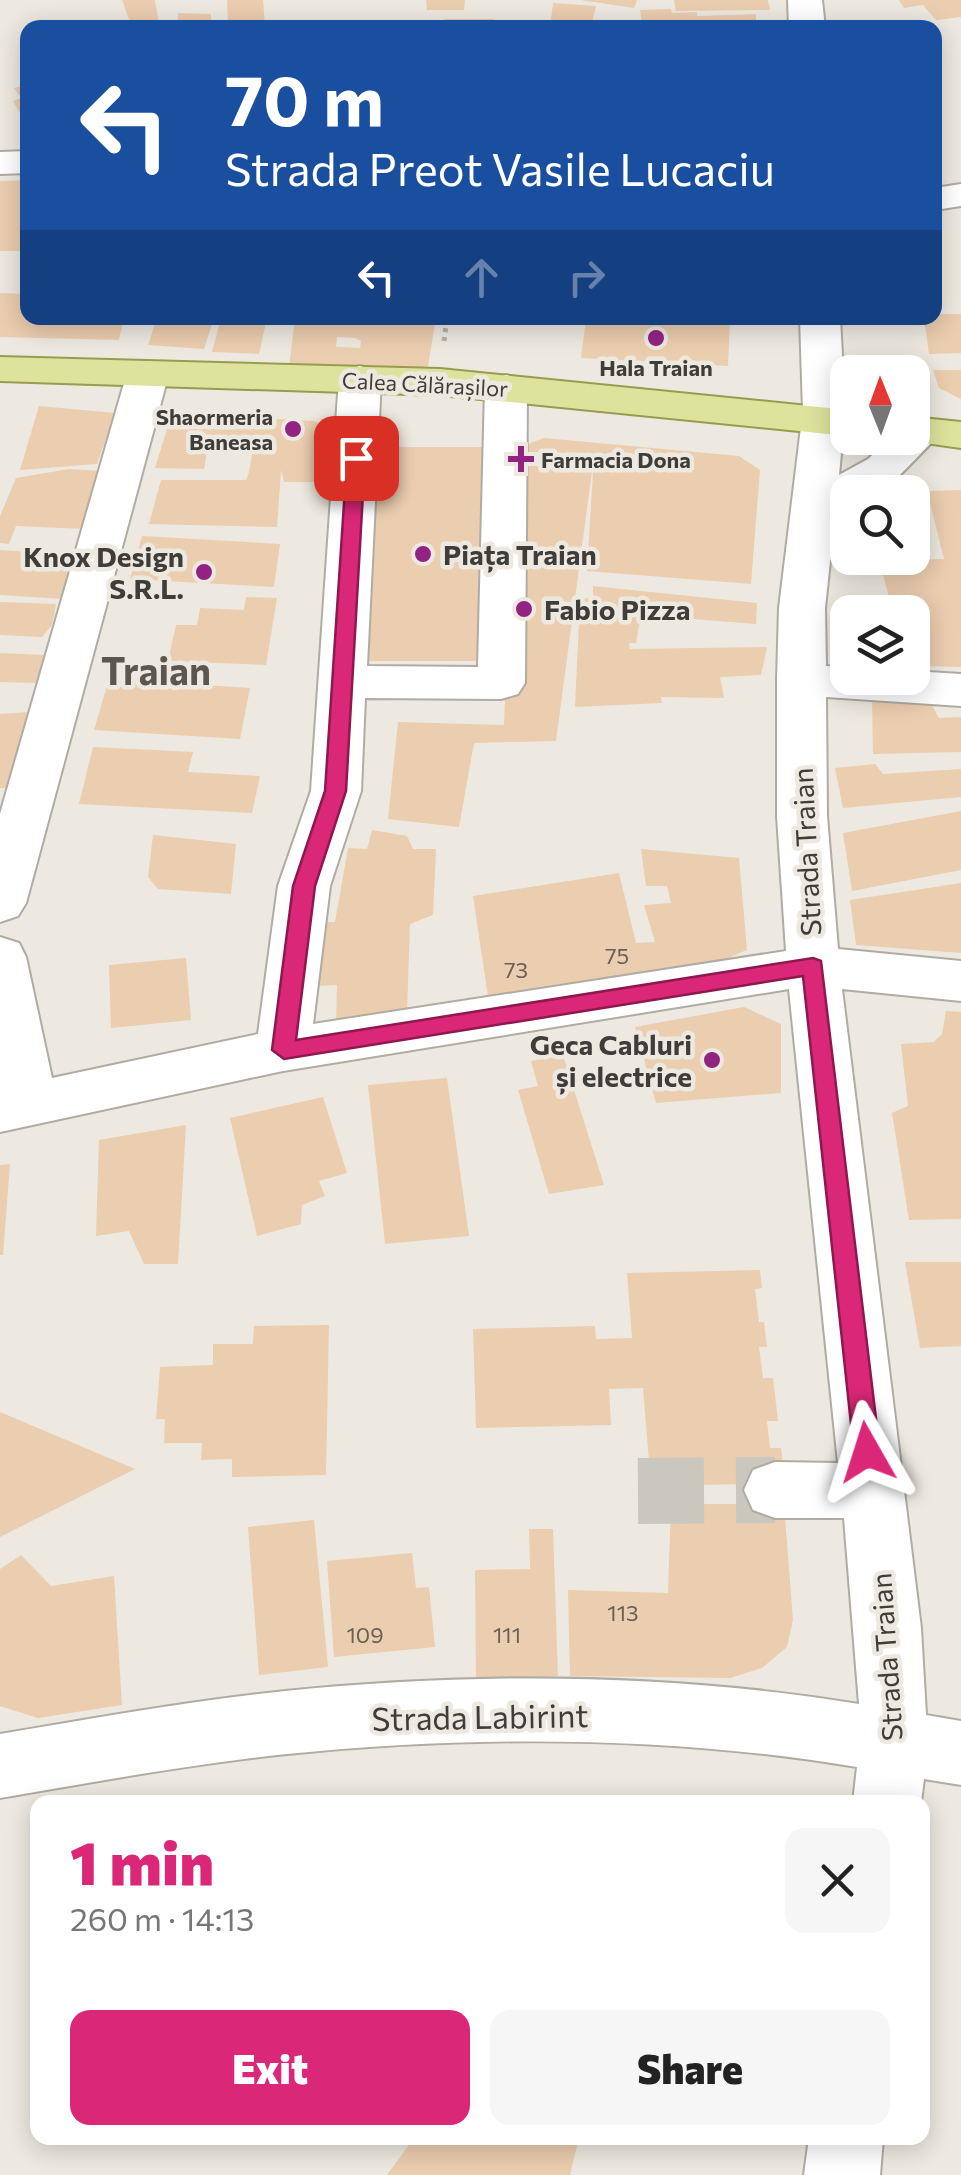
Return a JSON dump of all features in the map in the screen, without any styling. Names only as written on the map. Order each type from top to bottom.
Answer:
[{"type":"main road","name":"Calea Călărașilor","points":[[0,368],[360,379],[506,388],[830,421]]},
{"type":"street","name":"Strada Traian","points":[[821,325],[830,387]]},
{"type":"street","points":[[1,896],[148,373]]},
{"type":"street","points":[[284,1050],[304,886],[336,791],[360,379]]},
{"type":"street","points":[[344,682],[501,683],[506,388]]},
{"type":"street","points":[[811,509],[883,468],[932,432]]},
{"type":"street","name":"Strada Traian","points":[[830,440],[811,509],[802,608],[802,816],[813,966],[888,1628],[890,1772]]},
{"type":"street","points":[[801,680],[961,690]]},
{"type":"street","points":[[0,957],[14,1106],[284,1050],[813,966],[961,981]]},
{"type":"street","points":[[775,1490],[871,1491]]},
{"type":"street","name":"Strada Labirint","points":[[0,1766],[140,1742],[324,1719],[465,1714],[718,1718],[890,1772],[961,1753]]},
{"type":"street","points":[[842,2175],[845,2145]]},
{"type":"building","points":[[122,0],[155,0],[159,20],[129,20]]},
{"type":"building","points":[[227,0],[263,0],[265,20],[228,20]]},
{"type":"building","points":[[426,0],[465,0],[464,10],[427,10]]},
{"type":"building","points":[[580,0],[637,0],[634,8]]},
{"type":"building","points":[[674,0],[768,0],[770,10],[676,11]]},
{"type":"building","points":[[899,0],[961,0],[961,17],[936,20],[923,5],[904,8]]},
{"type":"building","points":[[553,3],[596,6],[593,20],[551,20]]},
{"type":"building","points":[[671,9],[672,13],[697,12],[697,16],[756,14],[756,20],[641,20],[640,10]]},
{"type":"building","points":[[178,13],[211,14],[211,20],[178,20]]},
{"type":"building","points":[[20,180],[20,251],[0,251],[0,181]]},
{"type":"building","points":[[0,293],[20,294],[20,325],[122,325],[119,340],[0,337]]},
{"type":"building","points":[[942,314],[961,314],[961,353],[929,354],[925,325],[942,325]]},
{"type":"building","points":[[155,325],[212,325],[204,349],[148,345]]},
{"type":"building","points":[[219,325],[265,325],[259,354],[212,352]]},
{"type":"building","points":[[294,325],[435,325],[428,366],[413,371],[289,367]],"holes":[[[337,337],[361,341],[360,348],[336,347]]]},
{"type":"building","name":"Hala Traian","points":[[585,325],[730,325],[728,366],[581,358]]},
{"type":"building","points":[[933,370],[961,370],[961,399],[939,388]]},
{"type":"building","points":[[39,406],[115,413],[97,464],[20,470]]},
{"type":"building","points":[[172,413],[314,421],[324,425],[330,433],[331,482],[284,482],[281,470],[277,527],[149,524],[161,480],[246,480],[249,472],[254,443],[209,441],[204,469],[155,468]]},
{"type":"building","points":[[544,438],[739,456],[760,470],[751,584],[587,571],[594,456],[556,741],[474,743],[459,827],[388,819],[398,722],[504,725],[515,449]]},
{"type":"building","name":"Piața Traian","points":[[367,447],[484,447],[485,661],[357,661]]},
{"type":"building","points":[[69,469],[103,471],[84,529],[16,526],[9,544],[0,543],[0,516],[16,478]]},
{"type":"building","points":[[961,490],[961,667],[930,666],[930,595],[888,595],[883,575],[930,575],[930,559],[944,559],[930,491]]},
{"type":"building","points":[[142,536],[280,544],[274,587],[130,579]]},
{"type":"building","points":[[0,550],[77,555],[64,599],[0,595]]},
{"type":"building","points":[[593,586],[757,603],[756,624],[641,615],[636,643],[629,643],[630,649],[767,647],[761,675],[720,677],[724,698],[661,697],[662,703],[575,707],[580,599],[593,598]]},
{"type":"building","points":[[246,597],[277,598],[266,665],[168,661],[176,625],[197,625],[200,608],[244,610]]},
{"type":"building","points":[[0,602],[56,604],[52,625],[42,637],[0,635]]},
{"type":"building","points":[[0,653],[45,655],[37,683],[0,682]]},
{"type":"building","points":[[109,679],[250,688],[240,739],[94,730]]},
{"type":"building","points":[[872,700],[932,705],[939,718],[961,717],[961,752],[873,754]]},
{"type":"building","points":[[29,712],[13,788],[0,788],[0,714]]},
{"type":"building","points":[[93,747],[193,752],[188,772],[260,776],[252,813],[79,804]]},
{"type":"building","points":[[875,764],[883,774],[961,769],[961,797],[843,808],[835,768]]},
{"type":"building","points":[[961,811],[961,870],[852,891],[843,833]]},
{"type":"building","points":[[372,830],[407,836],[413,849],[436,849],[433,915],[410,924],[407,1013],[336,1023],[337,985],[313,986],[319,922],[335,922],[348,848],[367,849]]},
{"type":"building","points":[[153,835],[236,844],[231,894],[158,889],[148,877]]},
{"type":"building","points":[[641,849],[739,858],[747,950],[718,962],[488,997],[473,896],[619,873],[636,943],[655,942],[644,905],[671,903],[667,886],[646,886]]},
{"type":"building","points":[[961,883],[961,953],[856,945],[850,900]]},
{"type":"building","points":[[186,958],[191,1020],[111,1028],[109,965]]},
{"type":"building","name":"Geca Cabluri și electrice","points":[[744,1007],[781,1024],[781,1093],[656,1103],[635,1027]]},
{"type":"building","points":[[946,1011],[961,1012],[961,1219],[909,1220],[892,1113],[908,1106],[901,1044],[934,1042],[942,1034]]},
{"type":"building","points":[[563,1055],[604,1185],[549,1194],[518,1090],[538,1086],[531,1061]]},
{"type":"building","points":[[447,1078],[469,1236],[385,1244],[368,1085]]},
{"type":"building","points":[[323,1097],[347,1173],[319,1181],[325,1196],[302,1205],[301,1224],[257,1236],[230,1118]]},
{"type":"building","points":[[186,1125],[178,1264],[144,1264],[129,1231],[96,1236],[99,1140]]},
{"type":"building","points":[[10,1164],[3,1255],[0,1255],[0,1165]]},
{"type":"building","points":[[905,1262],[961,1262],[961,1346],[920,1348]]},
{"type":"building","points":[[760,1270],[762,1288],[755,1289],[767,1347],[759,1347],[763,1378],[773,1378],[778,1421],[767,1421],[770,1448],[781,1448],[785,1483],[651,1486],[643,1388],[609,1389],[611,1425],[476,1428],[473,1329],[595,1326],[596,1339],[632,1338],[627,1273]]},
{"type":"building","points":[[329,1325],[326,1475],[232,1477],[232,1459],[201,1460],[202,1443],[164,1443],[165,1419],[156,1419],[160,1367],[213,1365],[213,1344],[253,1344],[254,1326]]},
{"type":"building","points":[[0,1412],[135,1469],[0,1537]]},
{"type":"building","points":[[671,1504],[784,1504],[793,1620],[787,1647],[762,1668],[730,1678],[570,1676],[568,1590],[668,1593]]},
{"type":"building","points":[[314,1520],[328,1667],[259,1675],[248,1527]]},
{"type":"building","points":[[529,1529],[553,1529],[558,1676],[476,1678],[475,1570],[530,1569]]},
{"type":"building","points":[[412,1553],[416,1588],[429,1587],[435,1647],[334,1657],[327,1561]]},
{"type":"building","points":[[21,1555],[51,1586],[114,1576],[122,1705],[38,1718],[0,1706],[0,1569]]},
{"type":"building","points":[[409,2145],[577,2145],[570,2175],[387,2175]]},
{"type":"tunnel","points":[[638,1491],[775,1490]]},
{"type":"place","name":"Hala Traian","points":[[656,338]]},
{"type":"place","name":"Shaormeria Baneasa","points":[[293,429]]},
{"type":"place","name":"Farmacia Dona","points":[[521,459]]},
{"type":"place","name":"Piața Traian","points":[[423,554]]},
{"type":"place","name":"Knox Design S.R.L.","points":[[204,572]]},
{"type":"place","name":"Fabio Pizza","points":[[524,609]]},
{"type":"place","name":"Geca Cabluri și electrice","points":[[712,1060]]},
{"type":"district","name":"Traian","points":[[156,669]]},
{"type":"route","points":[[356,458],[336,791],[304,886],[284,1050],[813,966],[867,1452]]}]
